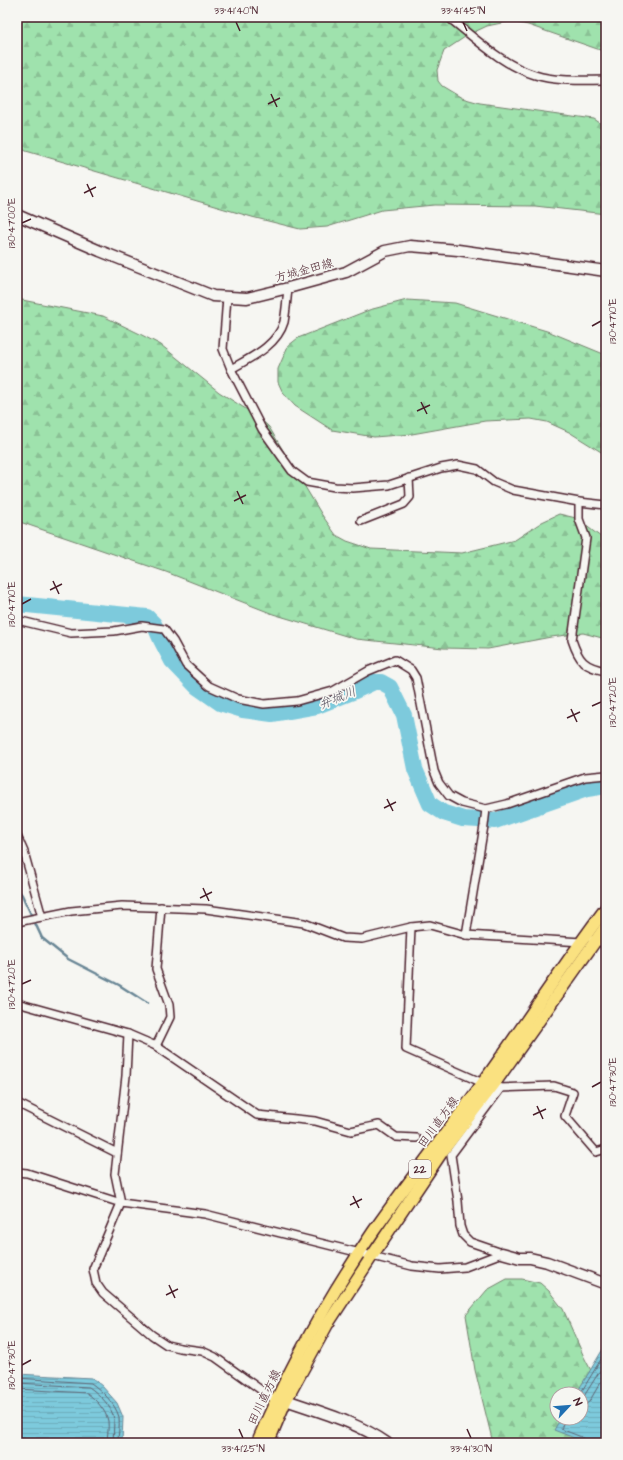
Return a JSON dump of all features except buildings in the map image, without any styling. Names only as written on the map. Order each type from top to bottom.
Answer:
[{"type":"main road","name":"方城金田線","points":[[17,215],[100,252],[213,296],[247,298],[288,288],[346,272],[385,251],[410,246],[458,250],[606,271]]},
{"type":"main road","name":"田川直方線","points":[[256,1443],[280,1400],[372,1256],[492,1086],[580,943],[606,908]]},
{"type":"main road","name":"田川直方線","points":[[268,1443],[280,1400],[315,1326],[374,1232],[492,1086],[601,943],[606,926]]},
{"type":"main road","points":[[502,1252],[520,1258],[530,1258],[547,1262],[606,1284]]},
{"type":"main road","points":[[280,1400],[339,1419],[376,1436],[386,1443]]},
{"type":"street","points":[[448,17],[506,62],[535,75],[560,79],[606,80]]},
{"type":"street","points":[[231,369],[258,353],[276,339],[284,323],[288,288]]},
{"type":"street","points":[[227,297],[223,349],[231,369],[262,429],[292,471],[307,482],[335,487],[353,488],[390,485],[441,468],[458,465],[477,469],[494,482],[514,490],[579,502],[606,505]]},
{"type":"street","points":[[361,521],[404,504],[410,497],[409,478]]},
{"type":"street","points":[[579,502],[579,519],[586,538],[572,640],[576,653],[582,662],[597,669],[606,671]]},
{"type":"street","points":[[17,620],[71,633],[114,631],[142,626],[164,629],[173,641],[186,665],[209,686],[238,699],[264,704],[297,700],[332,691],[368,671],[395,660],[411,670],[416,678],[434,771],[439,783],[449,796],[462,803],[486,811],[585,777],[606,775]]},
{"type":"street","points":[[466,935],[486,811]]},
{"type":"street","points":[[17,836],[24,852],[42,917]]},
{"type":"street","points":[[17,922],[71,911],[122,906],[161,907],[206,909],[304,922],[343,938],[362,939],[411,927],[430,925],[466,935],[580,943],[601,943]]},
{"type":"street","points":[[156,1046],[170,1017],[169,1005],[156,969],[161,907]]},
{"type":"street","points":[[411,927],[406,1049],[492,1086],[554,1086],[574,1092],[565,1116],[596,1152],[606,1149]]},
{"type":"street","points":[[17,1004],[128,1034],[156,1046],[257,1115],[315,1121],[351,1131],[379,1125],[396,1137],[416,1138]]},
{"type":"street","points":[[128,1034],[126,1076],[115,1174],[121,1203],[93,1269],[96,1283],[103,1293],[162,1342],[167,1345],[180,1348],[202,1350],[280,1400]]},
{"type":"street","points":[[17,1103],[117,1153]]},
{"type":"street","points":[[446,1153],[463,1235],[470,1242],[502,1252]]},
{"type":"street","points":[[17,1172],[27,1173],[121,1203],[205,1214],[412,1266],[440,1269],[465,1267],[502,1252]]},
{"type":"green space","points":[[17,17],[606,17],[606,52],[528,25],[511,21],[487,26],[468,35],[444,51],[437,70],[438,81],[442,86],[462,98],[480,103],[594,119],[606,127],[606,214],[535,206],[434,205],[382,210],[327,227],[300,229],[252,217],[26,151],[17,146]]},
{"type":"green space","points":[[17,299],[103,316],[161,345],[219,392],[257,416],[269,427],[322,515],[336,535],[347,541],[371,549],[462,553],[515,540],[542,522],[559,514],[576,518],[606,541],[606,639],[583,633],[551,637],[488,649],[443,648],[356,639],[273,614],[166,572],[17,521]]},
{"type":"green space","points":[[407,300],[455,303],[550,332],[606,355],[606,455],[569,432],[547,422],[531,419],[485,421],[412,434],[374,437],[332,430],[295,406],[283,393],[278,382],[278,369],[288,346],[298,338],[369,310]]},
{"type":"green space","points":[[507,1279],[522,1279],[540,1283],[549,1291],[563,1309],[584,1357],[598,1384],[606,1409],[605,1443],[493,1443],[475,1370],[466,1315],[487,1290]]},
{"type":"water","points":[[606,1344],[606,1443],[587,1443],[554,1430],[556,1426],[589,1426],[589,1386],[581,1386]]},
{"type":"water","points":[[17,1374],[92,1378],[102,1386],[117,1403],[123,1417],[122,1443],[17,1443]]},
{"type":"waterway","name":"弁城川","points":[[17,604],[147,617],[154,624],[172,661],[197,687],[220,703],[243,710],[272,714],[317,706],[374,682],[381,682],[390,687],[404,715],[415,769],[430,804],[444,813],[463,819],[495,821],[587,789],[606,786]]},
{"type":"waterway","points":[[17,888],[22,895],[42,938],[68,959],[119,985],[147,1003]]},
{"type":"tunnel","points":[[416,1138],[437,1149]]}]
